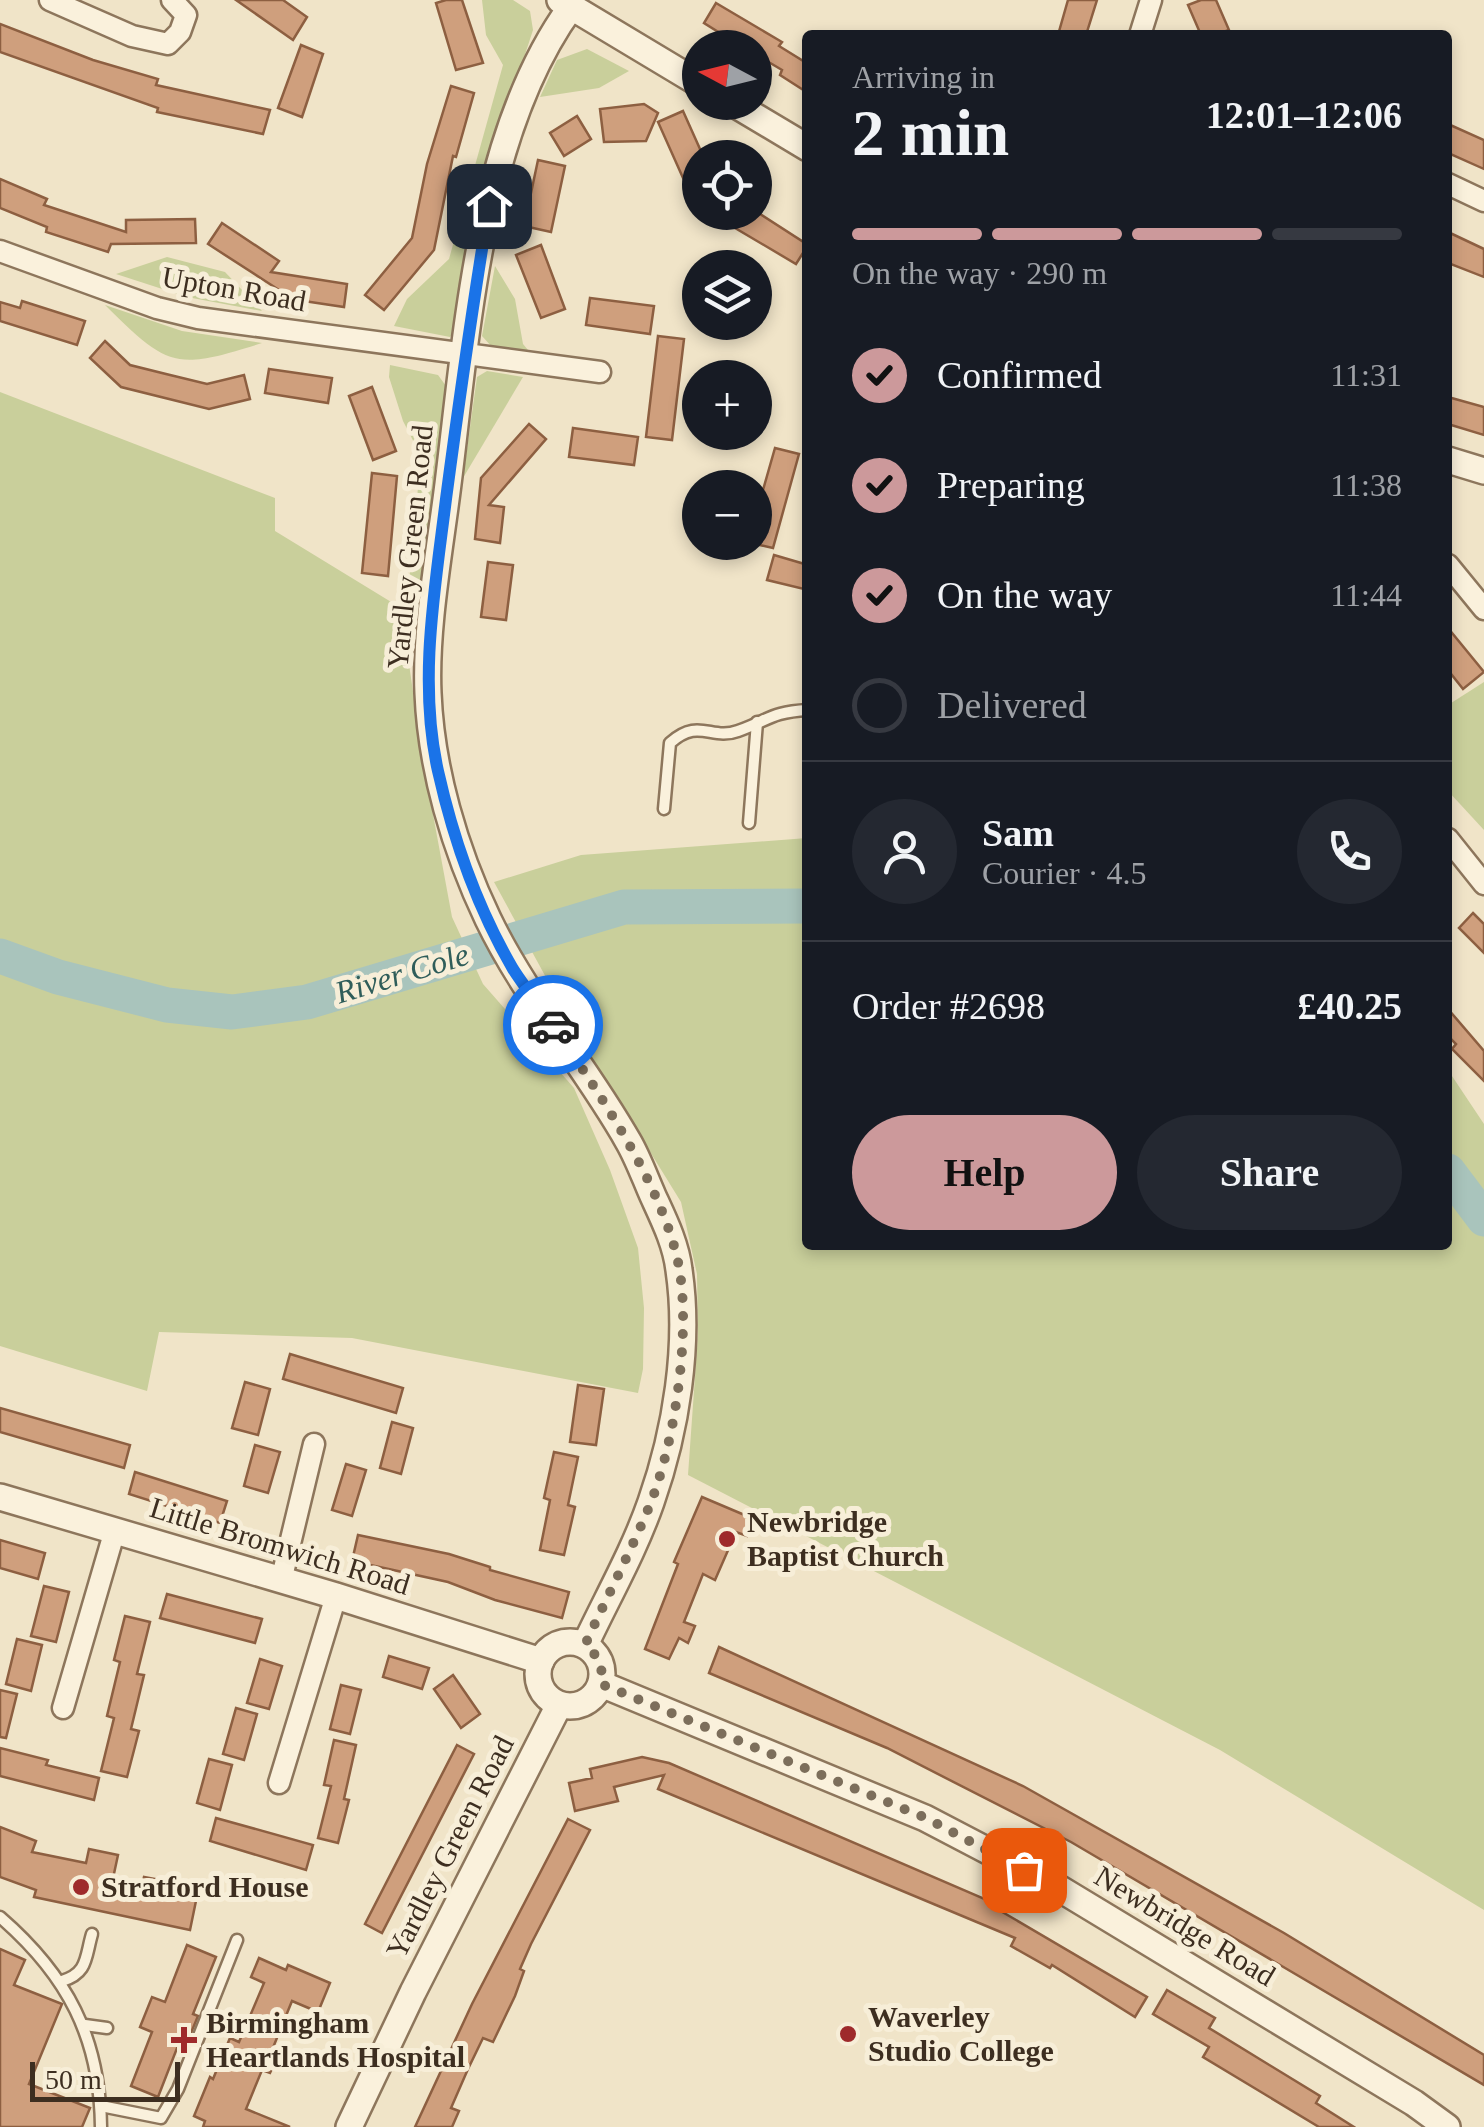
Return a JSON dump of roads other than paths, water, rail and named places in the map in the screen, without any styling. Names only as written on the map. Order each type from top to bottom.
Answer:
[{"type":"street","points":[[50,0],[132,36],[168,44],[180,32],[186,15],[172,0]]},
{"type":"street","points":[[1142,30],[1152,0]]},
{"type":"street","points":[[569,2],[682,73]]},
{"type":"street","name":"Yardley Green Road","points":[[569,2],[548,38],[514,122],[489,206],[464,356],[438,563],[428,691],[437,768],[457,839],[486,916],[514,969],[629,1143],[668,1230],[679,1267],[680,1370],[672,1426],[651,1503],[585,1645]]},
{"type":"street","points":[[761,120],[802,144]]},
{"type":"street","points":[[1452,186],[1484,202]]},
{"type":"street","name":"Upton Road","points":[[0,252],[184,315],[600,372]]},
{"type":"street","points":[[1452,461],[1484,471]]},
{"type":"street","points":[[1452,571],[1484,608]]},
{"type":"street","points":[[1452,844],[1484,884]]},
{"type":"street","points":[[281,1580],[314,1444]]},
{"type":"street","name":"Little Bromwich Road","points":[[0,1497],[541,1661]]},
{"type":"street","points":[[64,1708],[115,1530]]},
{"type":"street","points":[[279,1784],[336,1596]]},
{"type":"street","points":[[565,1642],[585,1645],[601,1665],[601,1684],[586,1703],[573,1707],[559,1705],[548,1698],[538,1681],[541,1661],[553,1647],[565,1642]]},
{"type":"street","name":"Newbridge Road","points":[[601,1684],[926,1818],[1057,1887],[1448,2127]]},
{"type":"street","name":"Yardley Green Road","points":[[349,2127],[559,1705]]},
{"type":"lane","points":[[664,809],[670,743],[682,732],[735,733],[778,712],[802,710]]},
{"type":"lane","points":[[749,823],[757,722]]},
{"type":"lane","points":[[0,1917],[62,1981],[85,2025],[101,2106],[101,2127]]},
{"type":"lane","points":[[62,1981],[77,1976],[83,1967],[92,1934]]},
{"type":"lane","points":[[101,2106],[161,2118],[178,2090],[237,1940]]},
{"type":"lane","points":[[85,2025],[106,2028]]},
{"type":"waterway","name":"River Cole","points":[[0,956],[58,977],[167,1005],[232,1012],[307,1002],[624,907],[802,906]]},
{"type":"waterway","name":"River Cole","points":[[1452,1176],[1484,1219]]},
{"type":"place","name":"Newbridge Baptist Church","points":[[727,1539]]},
{"type":"place","name":"Stratford House","points":[[81,1887]]},
{"type":"place","name":"Waverley Studio College","points":[[848,2034]]},
{"type":"place","name":"Birmingham Heartlands Hospital","points":[[184,2040]]}]
